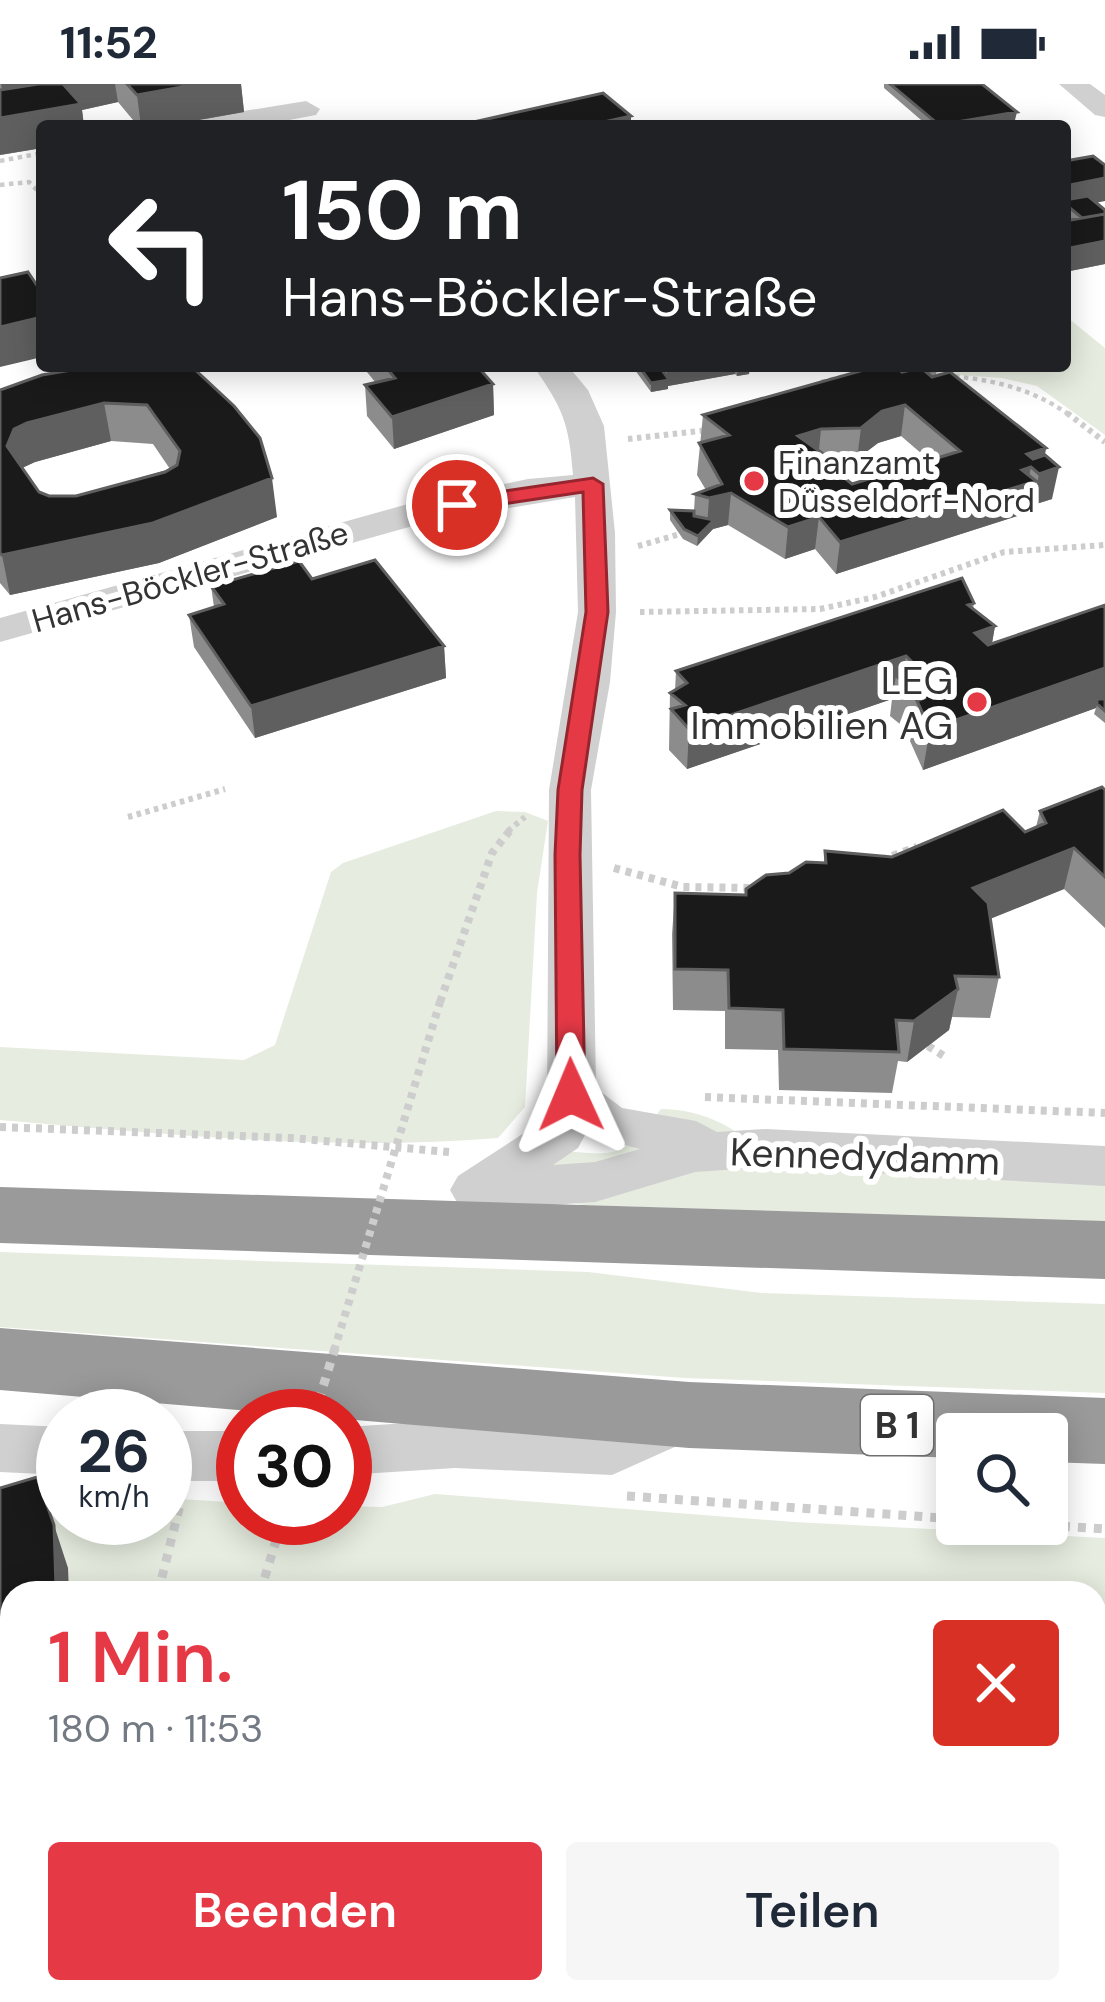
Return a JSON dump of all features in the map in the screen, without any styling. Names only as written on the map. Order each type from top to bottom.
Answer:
[{"type":"highway","name":"Kennedydamm","points":[[0,1215],[451,1209],[1105,1250]]},
{"type":"highway","name":"B 1","points":[[0,1359],[688,1415],[1105,1431]]},
{"type":"street","points":[[282,84],[314,117]]},
{"type":"street","points":[[1073,84],[1105,109]]},
{"type":"street","points":[[278,120],[314,117]]},
{"type":"street","points":[[451,1209],[560,1135],[572,1109],[570,790],[597,612],[596,549],[591,441],[571,390],[555,372]]},
{"type":"street","name":"Hans-Böckler-Straße","points":[[0,630],[421,512],[528,490],[593,484]]},
{"type":"street","points":[[571,1095],[609,1125],[628,1132],[766,1148]]},
{"type":"street","name":"Kennedydamm","points":[[451,1209],[595,1182],[673,1157],[766,1148],[1105,1166]]},
{"type":"street","points":[[372,1449],[455,1444],[612,1451],[688,1415]]},
{"type":"street","points":[[0,1448],[36,1450]]},
{"type":"path","points":[[0,161],[36,155]]},
{"type":"path","points":[[0,185],[29,182],[36,189]]},
{"type":"path","points":[[809,387],[869,372]]},
{"type":"path","points":[[910,373],[993,380],[1035,390],[1105,442]]},
{"type":"path","points":[[591,441],[725,427]]},
{"type":"path","points":[[596,549],[629,549],[700,529]]},
{"type":"path","points":[[597,612],[820,609],[875,597],[1004,552],[1105,545]]},
{"type":"path","points":[[128,817],[225,789]]},
{"type":"path","points":[[322,1389],[440,1003],[492,853],[498,840],[538,808]]},
{"type":"path","points":[[873,871],[882,859],[930,843]]},
{"type":"path","points":[[568,855],[683,887],[754,888]]},
{"type":"path","points":[[928,1046],[947,1058]]},
{"type":"path","points":[[623,1496],[936,1518]]},
{"type":"path","points":[[1068,1527],[1105,1529]]},
{"type":"path","points":[[160,1581],[165,1545]]},
{"type":"path","points":[[264,1581],[275,1545]]},
{"type":"shaded area","points":[[1071,320],[1105,348],[1105,435],[1037,386],[1002,378],[914,372],[1071,372]]},
{"type":"shaded area","points":[[496,811],[525,812],[548,821],[537,893],[525,1107],[498,1138],[311,1142],[0,1120],[0,1047],[244,1060],[275,1045],[331,872],[343,863]]},
{"type":"shaded area","points":[[661,1109],[720,1122],[770,1157],[1105,1174],[1105,1222],[583,1205],[536,1195],[553,1150],[604,1153],[626,1147]]},
{"type":"shaded area","points":[[0,1252],[588,1272],[762,1293],[1105,1304],[1105,1393],[685,1378],[0,1327]]},
{"type":"shaded area","points":[[435,1494],[936,1529],[936,1545],[1068,1545],[1068,1536],[1105,1538],[1105,1581],[68,1581],[58,1545],[192,1545],[192,1500],[216,1501],[216,1545],[372,1545],[372,1507]]},
{"type":"building","points":[[63,84],[81,104],[0,118],[0,90]]},
{"type":"building","points":[[127,84],[199,84],[137,95]]},
{"type":"building","points":[[890,84],[982,84],[1017,112],[969,120],[933,120]]},
{"type":"building","points":[[603,93],[631,116],[613,120],[483,120]]},
{"type":"building","points":[[1093,156],[1105,165],[1105,178],[1071,185],[1071,160]]},
{"type":"building","points":[[1088,196],[1105,214],[1082,218],[1071,209],[1071,199]]},
{"type":"building","points":[[1105,214],[1105,241],[1071,248],[1071,220]]},
{"type":"building","points":[[28,272],[36,284],[36,318],[0,327],[0,278]]},
{"type":"building","points":[[60,372],[197,372],[260,438],[272,478],[153,523],[2,555],[0,390]],"holes":[[[104,403],[147,405],[180,451],[177,465],[165,472],[76,496],[49,496],[39,492],[7,446],[14,429],[27,423]]]},
{"type":"building","points":[[390,372],[482,372],[493,384],[392,417],[365,385],[395,378]]},
{"type":"building","points":[[643,372],[663,372],[669,380],[651,383]]},
{"type":"building","points":[[857,372],[926,372],[932,377],[950,372],[1046,448],[1027,454],[1033,459],[1045,455],[1059,467],[1039,474],[1031,467],[1022,470],[1036,481],[840,542],[819,517],[788,527],[731,493],[709,498],[695,494],[722,484],[699,443],[729,435],[703,415]],"holes":[[[905,405],[960,451],[852,484],[831,467],[829,458],[798,436],[821,429],[861,428],[882,411]]]},
{"type":"building","points":[[670,510],[694,511],[694,516],[714,520],[698,536],[684,529]]},
{"type":"building","points":[[375,560],[444,646],[251,706],[189,615],[224,604],[211,586],[299,561],[312,579]]},
{"type":"building","points":[[962,578],[974,603],[968,605],[995,626],[975,633],[988,645],[1105,605],[1105,668],[930,729],[917,701],[924,698],[896,676],[918,668],[906,656],[689,729],[671,709],[685,705],[670,693],[687,683],[676,671]]},
{"type":"building","points":[[1102,787],[1105,877],[1074,848],[973,888],[988,903],[999,977],[955,976],[958,989],[914,1021],[896,1020],[899,1052],[784,1049],[783,1010],[729,1008],[728,970],[675,969],[675,893],[746,895],[746,889],[766,875],[789,873],[806,862],[826,863],[825,851],[892,857],[1003,810],[1025,832],[1046,823],[1040,811]]},
{"type":"building","points":[[36,1477],[36,1545],[55,1545],[56,1581],[0,1581],[0,1488]]},
{"type":"place","name":"Finanzamt Düsseldorf-Nord","points":[[754,481]]},
{"type":"place","name":"LEG Immobilien AG","points":[[977,702]]},
{"type":"route","points":[[457,505],[528,490],[593,484],[597,612],[570,790],[571,1095]]}]
